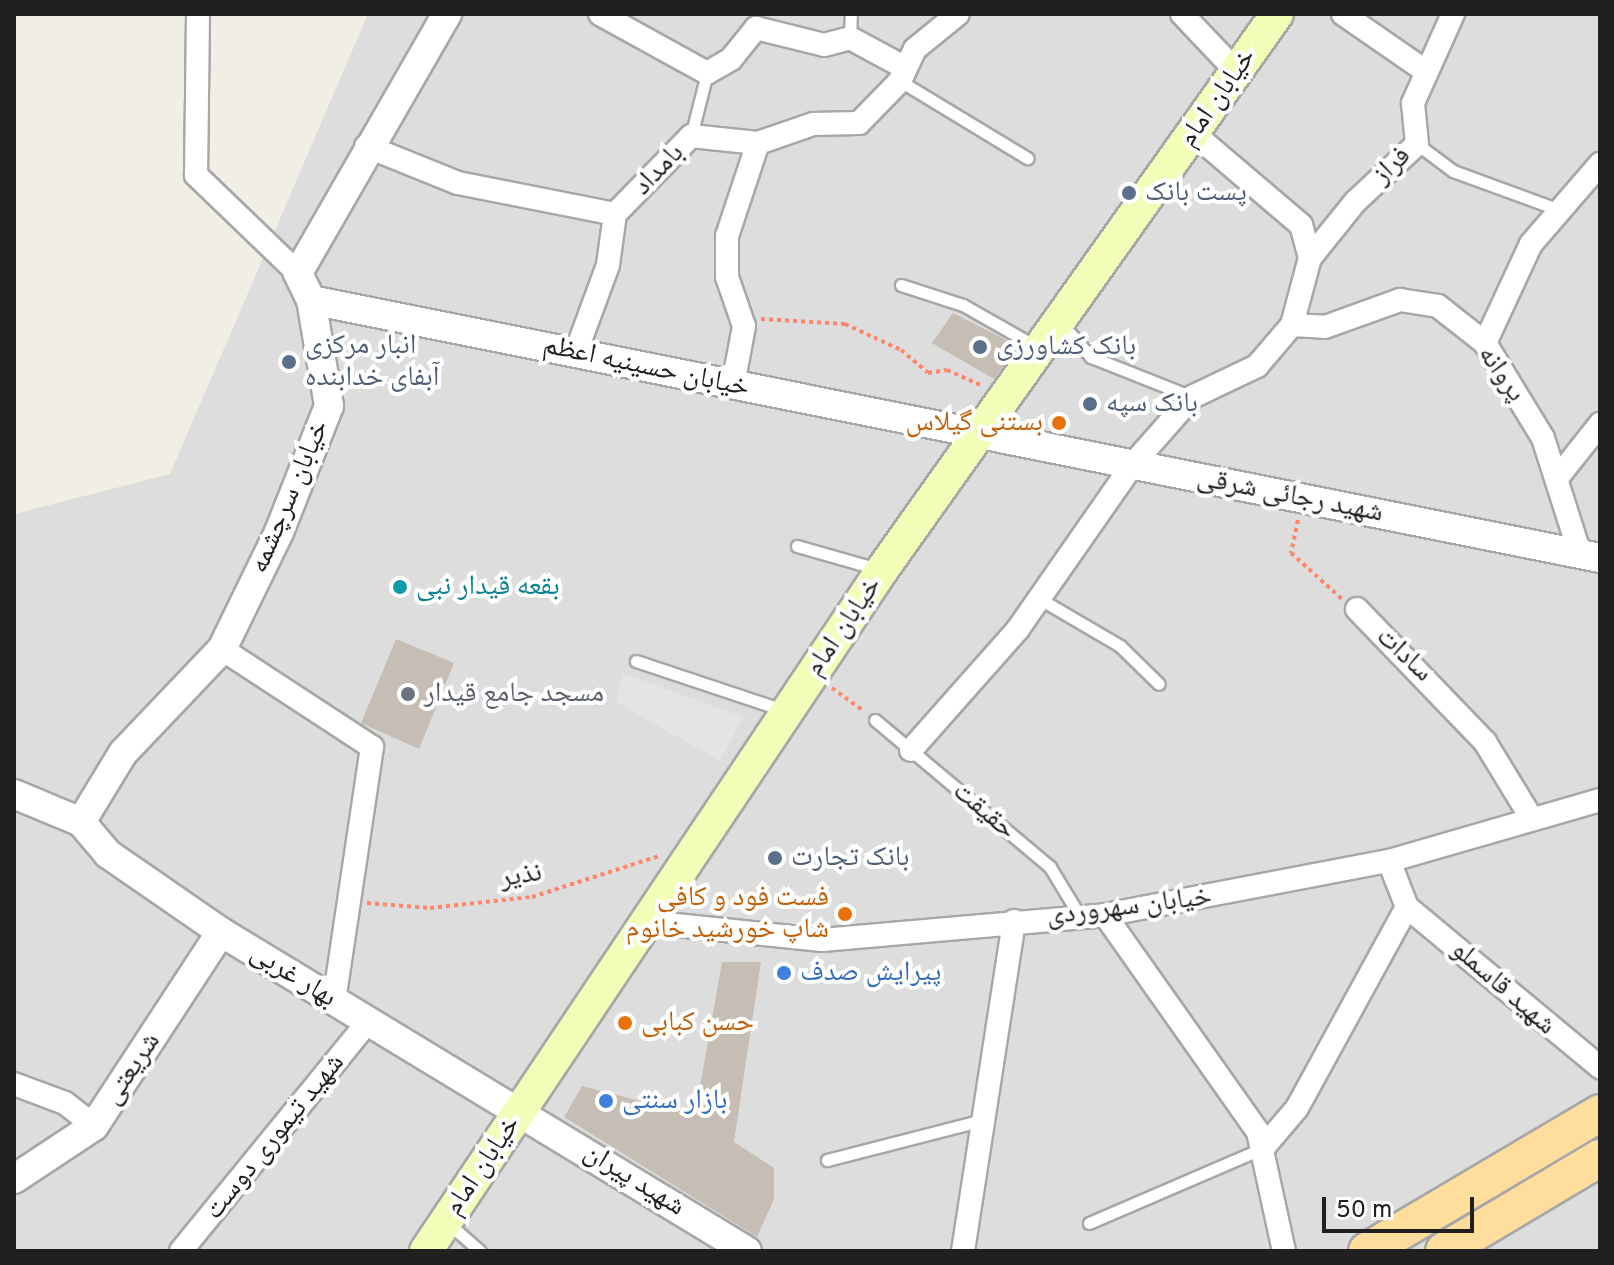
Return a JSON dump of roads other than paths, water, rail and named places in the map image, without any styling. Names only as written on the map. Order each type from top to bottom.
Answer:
[{"type":"main road","name":"خیابان امام","points":[[426,1251],[882,570],[1277,14]]},
{"type":"main road","points":[[1367,1251],[1600,1113]]},
{"type":"main road","points":[[1444,1251],[1600,1158]]},
{"type":"street","points":[[198,14],[196,175],[298,273],[366,146],[447,14]]},
{"type":"street","points":[[600,14],[707,73],[731,59],[756,28],[824,45],[850,38],[901,74]]},
{"type":"street","name":"بامداد","points":[[366,146],[458,183],[615,214],[691,136],[758,143],[813,124],[859,123],[958,14]]},
{"type":"street","points":[[966,14],[974,14]]},
{"type":"street","points":[[1182,14],[1236,71]]},
{"type":"street","points":[[1343,14],[1424,70]]},
{"type":"street","name":"فراز","points":[[1310,258],[1355,202],[1417,144],[1413,103],[1424,70],[1453,14]]},
{"type":"street","points":[[911,750],[1040,599],[1133,464],[1192,397],[1257,366],[1292,325],[1310,258],[1301,225],[1281,201],[1193,133]]},
{"type":"street","points":[[733,385],[743,318],[727,277],[727,236],[758,143]]},
{"type":"street","points":[[1485,343],[1531,244],[1597,163]]},
{"type":"street","points":[[576,352],[608,265],[615,214]]},
{"type":"street","name":"خیابان سرچشمه","points":[[81,822],[123,753],[222,649],[329,406],[311,300],[298,273]]},
{"type":"street","name":"پروانه","points":[[1292,325],[1325,327],[1400,300],[1425,299],[1485,343],[1558,477],[1590,556]]},
{"type":"street","name":"خیابان حسینیه اعظم","points":[[311,300],[980,435]]},
{"type":"street","points":[[1558,477],[1600,424]]},
{"type":"street","name":"شهید رجائی شرقی","points":[[980,435],[1590,556]]},
{"type":"street","name":"سادات","points":[[1357,609],[1485,742],[1532,819]]},
{"type":"street","points":[[222,649],[372,747],[352,902],[334,1002]]},
{"type":"street","points":[[14,794],[81,822]]},
{"type":"street","name":"خیابان سهروردی","points":[[647,922],[822,940],[1105,915],[1389,861],[1600,800]]},
{"type":"street","name":"بهار غربی","points":[[81,822],[108,854],[221,932],[368,1022],[522,1109]]},
{"type":"street","points":[[1263,1148],[1297,1108],[1407,907],[1389,861]]},
{"type":"street","name":"شهید قاسملو","points":[[1407,907],[1600,1067]]},
{"type":"street","points":[[1105,915],[1263,1148],[1284,1251]]},
{"type":"street","points":[[963,1251],[1014,921]]},
{"type":"street","name":"شریعتی","points":[[14,1179],[94,1126],[221,932]]},
{"type":"street","name":"شهید تیموری دوست","points":[[181,1251],[368,1022]]},
{"type":"street","points":[[14,1084],[65,1103],[94,1126]]},
{"type":"street","name":"شهید پیران","points":[[522,1109],[747,1251]]},
{"type":"lane","points":[[850,38],[851,14]]},
{"type":"lane","points":[[691,136],[707,73]]},
{"type":"lane","points":[[901,74],[1027,158]]},
{"type":"lane","points":[[1417,144],[1453,171],[1557,209]]},
{"type":"lane","points":[[901,285],[963,305],[1041,349]]},
{"type":"lane","points":[[1060,322],[1091,357],[1192,397]]},
{"type":"lane","points":[[797,546],[882,570]]},
{"type":"lane","points":[[1040,599],[1120,646],[1159,684]]},
{"type":"lane","points":[[636,661],[788,712]]},
{"type":"lane","name":"حقیقت","points":[[875,720],[1050,867],[1079,915]]},
{"type":"lane","points":[[827,1160],[983,1120]]},
{"type":"lane","points":[[1089,1223],[1263,1148]]},
{"type":"lane","points":[[446,1221],[480,1251]]},
{"type":"place","name":"پست بانک","points":[[1129,193]]},
{"type":"place","name":"بانک کشاورزی","points":[[980,347]]},
{"type":"place","name":"انبار مرکزی آبفای خدابنده","points":[[289,362]]},
{"type":"place","name":"بانک سپه","points":[[1090,404]]},
{"type":"place","name":"بستنی گیلاس","points":[[1059,423]]},
{"type":"place","name":"بقعه قیدار نبی","points":[[400,587]]},
{"type":"place","name":"مسجد جامع قیدار","points":[[408,694]]},
{"type":"place","name":"بانک تجارت","points":[[775,858]]},
{"type":"place","name":"فست فود و کافی شاپ خورشید خانوم","points":[[845,914]]},
{"type":"place","name":"پیرایش صدف","points":[[784,973]]},
{"type":"place","name":"حسن کبابی","points":[[625,1023]]},
{"type":"place","name":"بازار سنتی","points":[[606,1101]]}]
